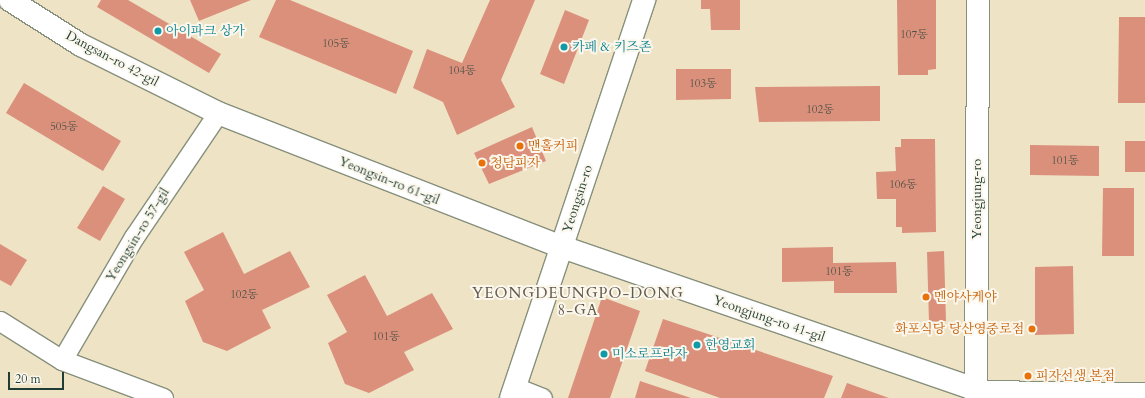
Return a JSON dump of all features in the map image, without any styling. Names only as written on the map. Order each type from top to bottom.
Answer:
[{"type":"street","name":"Dangsan-ro 42-gil","points":[[10,0],[81,45],[218,113]]},
{"type":"street","name":"Yeongsin-ro","points":[[513,392],[644,0]]},
{"type":"street","name":"Yeongjung-ro","points":[[976,394],[978,0]]},
{"type":"street","name":"Yeongsin-ro 61-gil","points":[[218,113],[562,247]]},
{"type":"street","name":"Yeongsin-ro 57-gil","points":[[62,360],[134,237],[218,113]]},
{"type":"street","name":"Yeongjung-ro 41-gil","points":[[562,247],[976,394]]},
{"type":"street","points":[[0,321],[62,360],[163,398]]},
{"type":"street","points":[[513,392],[542,398]]},
{"type":"street","points":[[976,394],[1145,392]]},
{"type":"building","name":"아이파크 상가","points":[[101,0],[128,0],[221,54],[209,73],[97,7]]},
{"type":"building","points":[[190,0],[251,0],[199,21]]},
{"type":"building","points":[[276,0],[290,0],[413,51],[396,94],[259,37]]},
{"type":"building","points":[[490,0],[535,0],[501,80],[515,107],[457,135],[443,102],[413,88],[427,49],[462,63]]},
{"type":"building","points":[[701,0],[740,0],[740,30],[711,30],[710,9],[701,9]]},
{"type":"building","points":[[897,0],[936,0],[936,69],[928,70],[928,75],[898,75]]},
{"type":"building","name":"카페 & 키즈존","points":[[565,10],[589,20],[564,84],[540,74]]},
{"type":"building","points":[[1119,17],[1145,17],[1145,103],[1118,103]]},
{"type":"building","points":[[676,69],[731,69],[731,99],[676,100]]},
{"type":"building","points":[[24,83],[121,141],[103,171],[6,113]]},
{"type":"building","points":[[880,86],[880,121],[759,122],[755,87]]},
{"type":"building","points":[[532,127],[546,161],[489,184],[474,153]]},
{"type":"building","points":[[901,139],[935,139],[936,232],[902,233],[902,227],[896,227],[896,199],[877,199],[876,172],[896,171],[895,147],[901,147]]},
{"type":"building","points":[[1125,141],[1145,141],[1145,172],[1125,172]]},
{"type":"building","points":[[1030,145],[1099,146],[1099,176],[1030,175]]},
{"type":"building","points":[[103,186],[125,199],[100,241],[77,228]]},
{"type":"building","points":[[1103,188],[1134,188],[1134,256],[1102,256]]},
{"type":"building","points":[[223,232],[244,274],[290,251],[310,287],[262,310],[271,328],[227,351],[203,342],[185,301],[204,290],[184,252]]},
{"type":"building","points":[[0,244],[27,260],[11,286],[0,280]]},
{"type":"building","points":[[833,247],[833,263],[896,262],[897,293],[834,293],[834,281],[782,282],[782,248]]},
{"type":"building","points":[[944,251],[946,321],[929,322],[927,252]]},
{"type":"building","points":[[1073,266],[1074,334],[1035,335],[1035,267]]},
{"type":"building","points":[[365,275],[387,316],[432,293],[453,329],[404,352],[414,370],[369,393],[345,384],[328,343],[347,332],[327,295]]},
{"type":"building","name":"미소로프라자","points":[[602,297],[640,311],[610,398],[568,398]]},
{"type":"building","name":"한영교회","points":[[663,319],[833,376],[824,398],[720,398],[645,371]]},
{"type":"building","points":[[640,381],[691,398],[635,398]]},
{"type":"building","points":[[847,383],[889,398],[841,398]]},
{"type":"place","name":"아이파크 상가","points":[[158,31]]},
{"type":"place","name":"카페 & 키즈존","points":[[564,47]]},
{"type":"place","name":"맨홀커피","points":[[520,146]]},
{"type":"place","name":"청담피자","points":[[482,163]]},
{"type":"place","name":"멘야사케야","points":[[926,297]]},
{"type":"place","name":"화포식당 당산영중로점","points":[[1032,329]]},
{"type":"place","name":"한영교회","points":[[697,345]]},
{"type":"place","name":"미소로프라자","points":[[604,354]]},
{"type":"place","name":"피자선생 본점","points":[[1028,376]]},
{"type":"district","name":"YEONGDEUNGPO-DONG 8-GA","points":[[578,302]]}]
